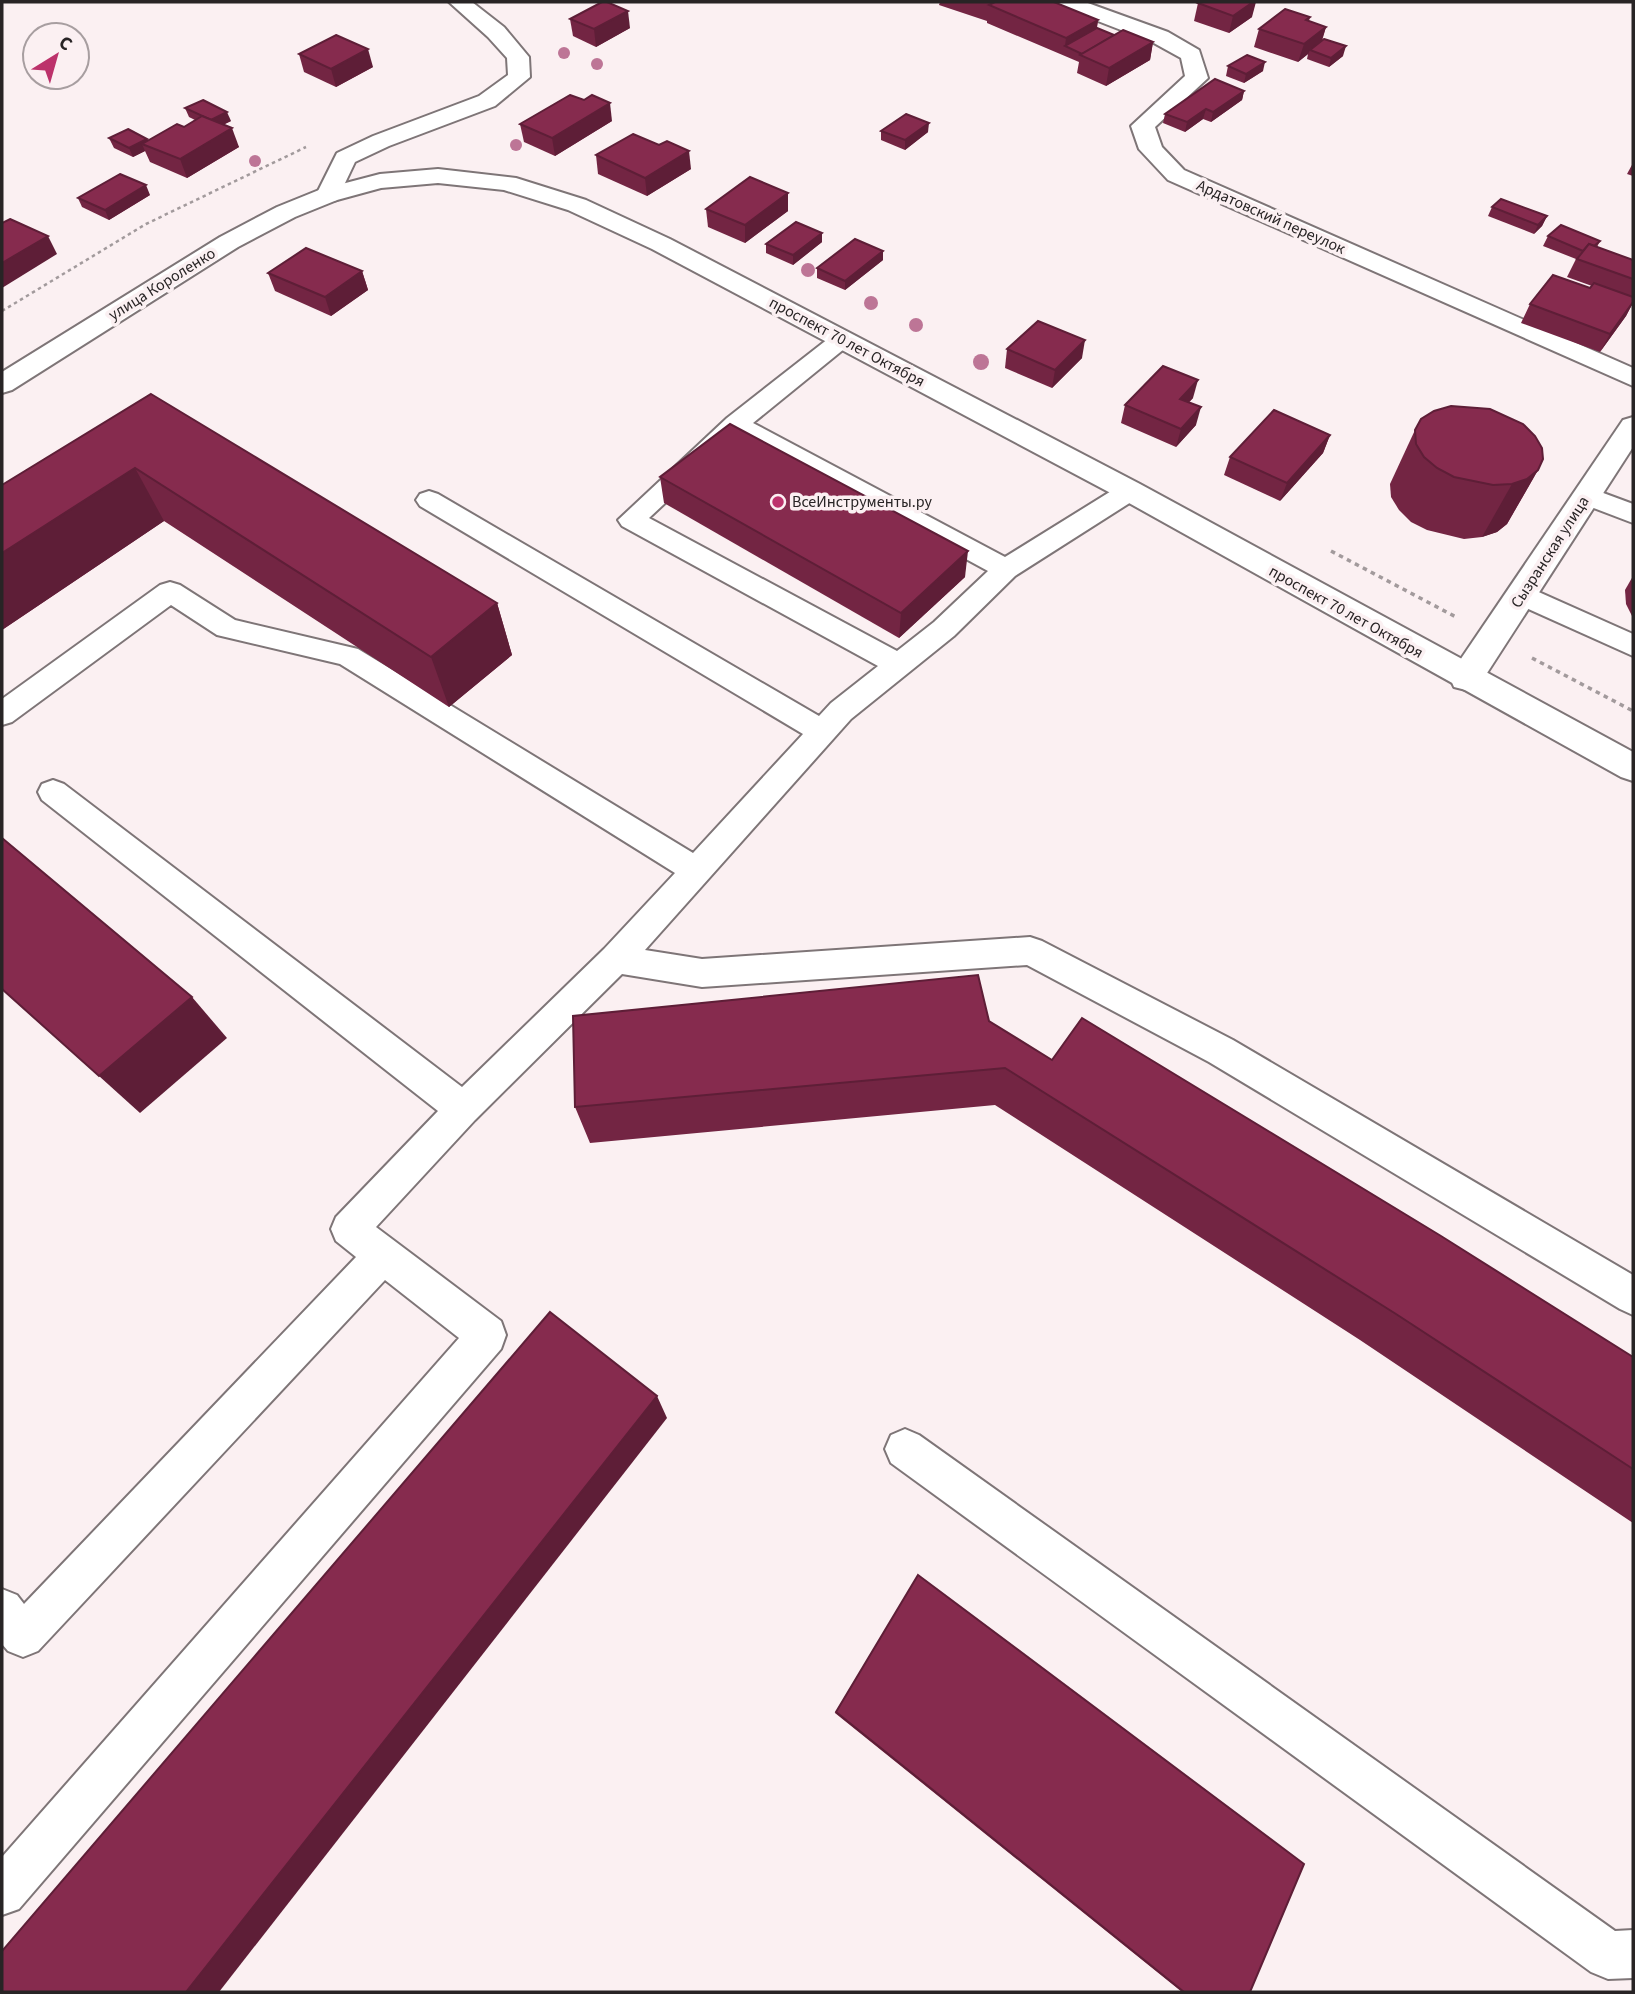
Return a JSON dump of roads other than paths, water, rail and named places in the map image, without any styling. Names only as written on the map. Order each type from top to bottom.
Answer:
[{"type":"street","points":[[327,195],[345,158],[381,141],[487,101],[519,77],[518,57],[496,32],[458,2]]},
{"type":"street","name":"Ардатовский переулок","points":[[1066,2],[1160,37],[1191,55],[1197,78],[1143,126],[1151,149],[1176,175],[1633,378]]},
{"type":"street","name":"проспект 70 лет Октября","points":[[327,195],[380,181],[438,176],[507,183],[577,205],[661,244],[1130,491],[1633,768]]},
{"type":"street","name":"улица Короленко","points":[[2,384],[229,242],[286,212],[327,195]]},
{"type":"street","name":"Сызранская улица","points":[[1466,678],[1633,426]]},
{"type":"lane","points":[[842,340],[736,424],[631,520],[897,664]]},
{"type":"lane","points":[[736,424],[1006,569]]},
{"type":"lane","points":[[2,1892],[487,1335],[349,1229],[463,1109],[616,959],[821,731],[897,664],[944,628],[1006,569],[1130,491]]},
{"type":"lane","points":[[1587,496],[1633,514]]},
{"type":"lane","points":[[429,500],[821,731]]},
{"type":"lane","points":[[2,714],[170,592],[227,628],[348,656],[696,870]]},
{"type":"lane","points":[[1523,595],[1633,646]]},
{"type":"lane","points":[[53,792],[463,1109]]},
{"type":"lane","points":[[616,959],[702,974],[1030,951],[1221,1051],[1633,1296]]},
{"type":"lane","points":[[2,1610],[23,1636],[383,1255]]},
{"type":"lane","points":[[905,1449],[1608,1955],[1633,1954]]},
{"type":"place","name":"ВсеИнструменты.ру","points":[[778,502]]}]
